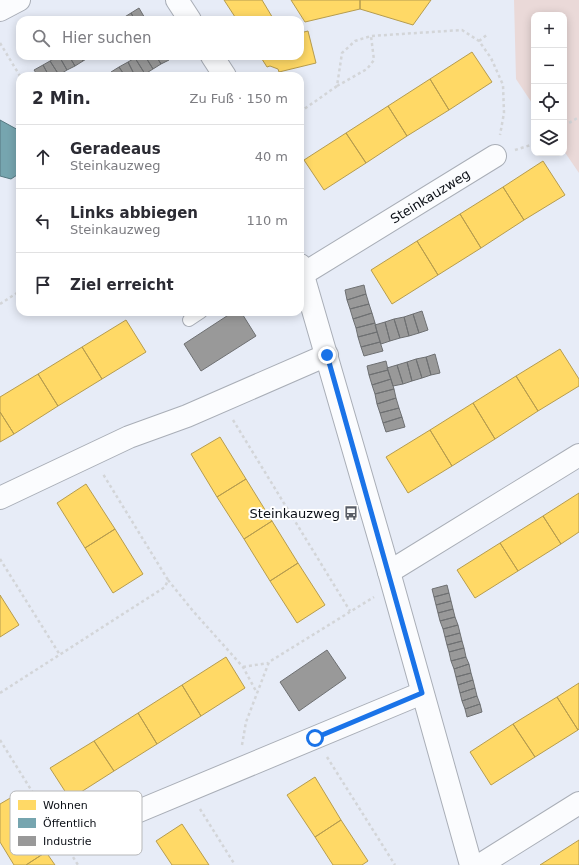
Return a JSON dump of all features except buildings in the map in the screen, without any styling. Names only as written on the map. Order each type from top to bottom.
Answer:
[{"type":"street","points":[[0,10],[19,0]]},
{"type":"street","points":[[177,0],[187,16]]},
{"type":"street","points":[[215,60],[222,72]]},
{"type":"street","name":"Steinkauzweg","points":[[304,267],[495,156]]},
{"type":"street","name":"Steinkauzweg","points":[[304,279],[327,355],[471,865]]},
{"type":"street","points":[[0,498],[129,437],[187,416],[327,355]]},
{"type":"street","points":[[390,579],[579,455]]},
{"type":"street","points":[[142,810],[422,693]]},
{"type":"street","points":[[480,865],[579,803]]},
{"type":"lane","points":[[189,320],[195,316]]},
{"type":"path","points":[[337,86],[342,53],[355,41],[371,36],[462,30],[479,41],[491,58],[503,85],[504,113],[495,156]]},
{"type":"path","points":[[479,41],[488,34]]},
{"type":"path","points":[[304,109],[337,86],[367,69],[374,60],[371,36]]},
{"type":"path","points":[[0,43],[18,72]]},
{"type":"path","points":[[567,124],[579,117]]},
{"type":"path","points":[[0,304],[16,294]]},
{"type":"path","points":[[221,401],[350,611]]},
{"type":"path","points":[[92,455],[168,580],[193,611],[243,667],[258,693]]},
{"type":"path","points":[[0,559],[60,655]]},
{"type":"path","points":[[243,667],[269,662],[350,611],[390,579]]},
{"type":"path","points":[[0,693],[165,587],[168,580]]},
{"type":"path","points":[[243,768],[242,742],[246,722],[269,662]]},
{"type":"path","points":[[315,738],[395,865]]},
{"type":"path","points":[[0,740],[32,791]]},
{"type":"path","points":[[189,790],[235,865]]},
{"type":"path","points":[[72,855],[78,865]]},
{"type":"shaded area","points":[[514,0],[579,0],[579,173],[567,155],[567,12],[531,12],[531,102],[516,79]]},
{"type":"place","name":"Steinkauzweg","points":[[351,513]]},
{"type":"route","points":[[315,738],[422,693],[327,355]]}]
